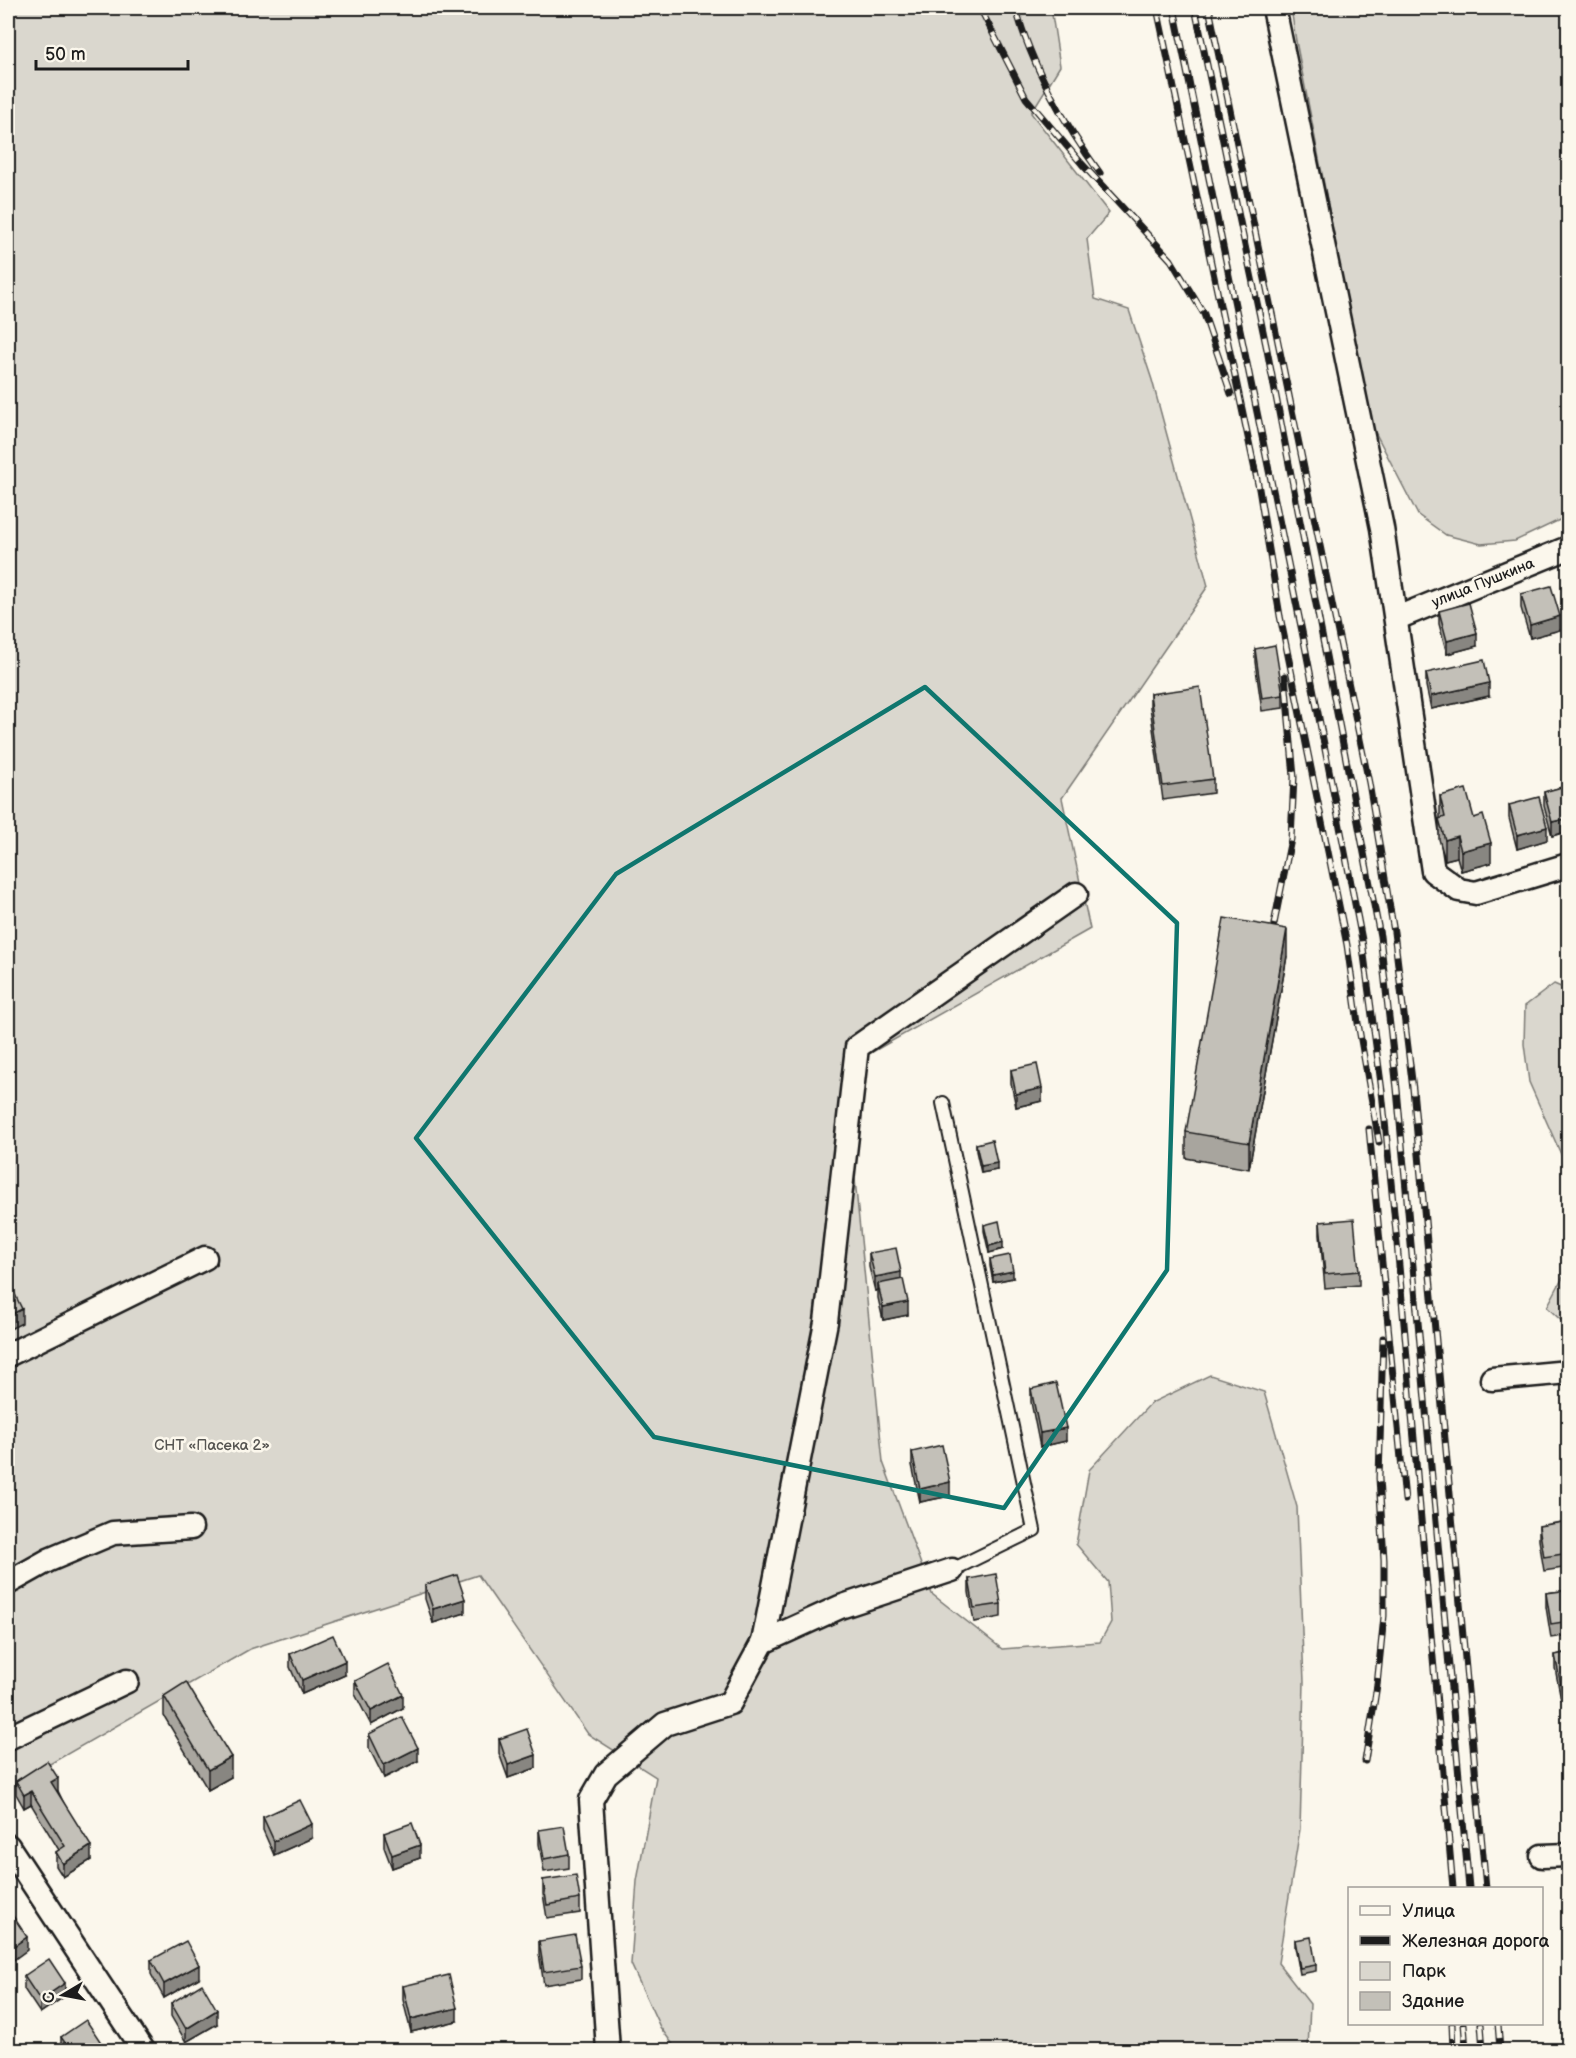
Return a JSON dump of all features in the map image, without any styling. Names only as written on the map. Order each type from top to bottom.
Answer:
[{"type":"street","points":[[1274,8],[1382,528],[1433,871],[1459,890],[1476,893],[1569,865]]},
{"type":"street","name":"улица Пушкина","points":[[1397,618],[1569,548]]},
{"type":"street","points":[[608,2050],[591,1800],[606,1774],[665,1724],[730,1703],[763,1642],[826,1322],[857,1047],[1076,894]]},
{"type":"street","points":[[8,1355],[205,1258]]},
{"type":"street","points":[[1492,1379],[1569,1372]]},
{"type":"street","points":[[8,1583],[49,1560],[112,1533],[191,1528]]},
{"type":"street","points":[[763,1642],[840,1607],[952,1570]]},
{"type":"street","points":[[8,1738],[127,1681]]},
{"type":"street","points":[[8,1846],[143,2050]]},
{"type":"street","points":[[1542,1856],[1569,1855]]},
{"type":"lane","points":[[943,1103],[1034,1530],[952,1570]]},
{"type":"highlighted area","points":[[925,687],[1177,923],[1167,1270],[1004,1508],[654,1437],[416,1138],[616,874]]},
{"type":"green space","name":"СНТ «Пасека 2»","points":[[8,8],[1051,8],[1060,66],[1031,113],[1109,213],[1087,239],[1095,299],[1129,310],[1152,380],[1208,586],[1062,798],[1090,929],[844,1068],[883,1462],[932,1594],[1002,1649],[1100,1642],[1111,1622],[1108,1582],[1076,1544],[1089,1470],[1151,1403],[1210,1375],[1264,1392],[1297,1507],[1304,1682],[1300,1829],[1278,1963],[1310,2004],[1308,2050],[677,2050],[660,2027],[631,1964],[637,1881],[656,1777],[588,1734],[478,1575],[250,1649],[8,1788]]},
{"type":"green space","points":[[1291,8],[1568,8],[1568,516],[1515,541],[1481,544],[1446,535],[1418,515],[1371,424]]},
{"type":"green space","points":[[1554,984],[1568,990],[1568,1170],[1529,1082],[1524,1044],[1525,1006]]},
{"type":"green space","points":[[1568,1268],[1568,1327],[1547,1307]]},
{"type":"building","points":[[1551,586],[1560,616],[1530,625],[1521,594]]},
{"type":"building","points":[[1469,603],[1477,633],[1447,641],[1439,611]]},
{"type":"building","points":[[1275,645],[1283,695],[1262,698],[1255,649]]},
{"type":"building","points":[[1484,660],[1489,683],[1431,696],[1426,673]]},
{"type":"building","points":[[1200,687],[1213,779],[1163,786],[1150,694]]},
{"type":"building","points":[[1569,785],[1569,818],[1552,822],[1544,792]]},
{"type":"building","points":[[1466,789],[1474,818],[1483,815],[1491,843],[1461,851],[1457,836],[1445,840],[1439,819],[1445,817],[1440,796]]},
{"type":"building","points":[[1539,797],[1547,827],[1517,835],[1509,805]]},
{"type":"building","points":[[1224,918],[1287,929],[1249,1143],[1186,1132]]},
{"type":"building","points":[[1037,1064],[1042,1088],[1016,1094],[1011,1070]]},
{"type":"building","points":[[992,1140],[997,1163],[981,1166],[976,1144]]},
{"type":"building","points":[[1354,1219],[1359,1271],[1325,1274],[1320,1222]]},
{"type":"building","points":[[999,1221],[1003,1242],[989,1246],[984,1225]]},
{"type":"building","points":[[896,1248],[901,1272],[875,1277],[869,1253]]},
{"type":"building","points":[[1010,1255],[1013,1271],[993,1275],[990,1259]]},
{"type":"building","points":[[903,1279],[908,1302],[883,1307],[878,1284]]},
{"type":"building","points":[[8,1280],[22,1309],[8,1316]]},
{"type":"building","points":[[1056,1383],[1066,1428],[1040,1433],[1031,1389]]},
{"type":"building","points":[[942,1445],[950,1482],[920,1489],[912,1452]]},
{"type":"building","points":[[1569,1521],[1569,1553],[1544,1557],[1539,1526]]},
{"type":"building","points":[[996,1574],[1001,1604],[974,1608],[969,1579]]},
{"type":"building","points":[[457,1575],[465,1599],[433,1609],[425,1585]]},
{"type":"building","points":[[1569,1590],[1569,1621],[1551,1624],[1546,1593]]},
{"type":"building","points":[[333,1635],[345,1661],[302,1680],[290,1654]]},
{"type":"building","points":[[1569,1652],[1569,1684],[1561,1685],[1555,1655]]},
{"type":"building","points":[[388,1664],[403,1695],[371,1711],[355,1681]]},
{"type":"building","points":[[186,1682],[231,1757],[208,1770],[164,1696]]},
{"type":"building","points":[[402,1717],[418,1748],[384,1765],[369,1734]]},
{"type":"building","points":[[527,1729],[536,1755],[508,1765],[499,1739]]},
{"type":"building","points":[[47,1761],[58,1778],[51,1782],[91,1846],[63,1864],[56,1852],[65,1846],[31,1791],[24,1795],[16,1781]]},
{"type":"building","points":[[300,1800],[312,1824],[274,1841],[263,1817]]},
{"type":"building","points":[[412,1823],[420,1845],[392,1855],[384,1833]]},
{"type":"building","points":[[564,1826],[569,1854],[544,1859],[539,1830]]},
{"type":"building","points":[[576,1875],[580,1899],[547,1905],[543,1880]]},
{"type":"building","points":[[11,1913],[27,1937],[8,1950],[8,1915]]},
{"type":"building","points":[[575,1935],[581,1966],[544,1972],[539,1941]]},
{"type":"building","points":[[1311,1937],[1316,1965],[1300,1968],[1295,1940]]},
{"type":"building","points":[[186,1941],[199,1965],[164,1984],[151,1960]]},
{"type":"building","points":[[49,1959],[65,1983],[40,2000],[24,1976]]},
{"type":"building","points":[[449,1975],[457,2008],[411,2019],[403,1986]]},
{"type":"building","points":[[202,1984],[217,2010],[186,2029],[171,2003]]},
{"type":"building","points":[[86,2020],[102,2044],[93,2050],[70,2050],[61,2037]]},
{"type":"railway","points":[[980,8],[1026,98],[1082,164],[1171,260],[1204,314],[1231,394]]},
{"type":"railway","points":[[1016,8],[1030,51],[1050,94],[1074,136],[1100,173]]},
{"type":"railway","points":[[1157,8],[1259,489],[1280,616],[1347,945],[1379,1142]]},
{"type":"railway","points":[[1174,8],[1304,641],[1362,940],[1382,1091],[1397,1243],[1453,1887]]},
{"type":"railway","points":[[1195,8],[1267,350],[1380,936],[1397,1089],[1469,1887]]},
{"type":"railway","points":[[1209,8],[1369,783],[1394,932],[1413,1089],[1486,1887]]},
{"type":"railway","points":[[1274,924],[1291,839],[1294,777],[1285,676]]},
{"type":"railway","points":[[1369,1129],[1405,1500]]},
{"type":"railway","points":[[1365,1761],[1377,1685],[1384,1616],[1384,1560],[1379,1478],[1383,1338]]},
{"type":"railway","points":[[1452,2025],[1453,2050]]},
{"type":"railway","points":[[1464,2025],[1466,2050]]},
{"type":"railway","points":[[1481,2025],[1483,2050]]},
{"type":"railway","points":[[1498,2025],[1500,2050]]}]
